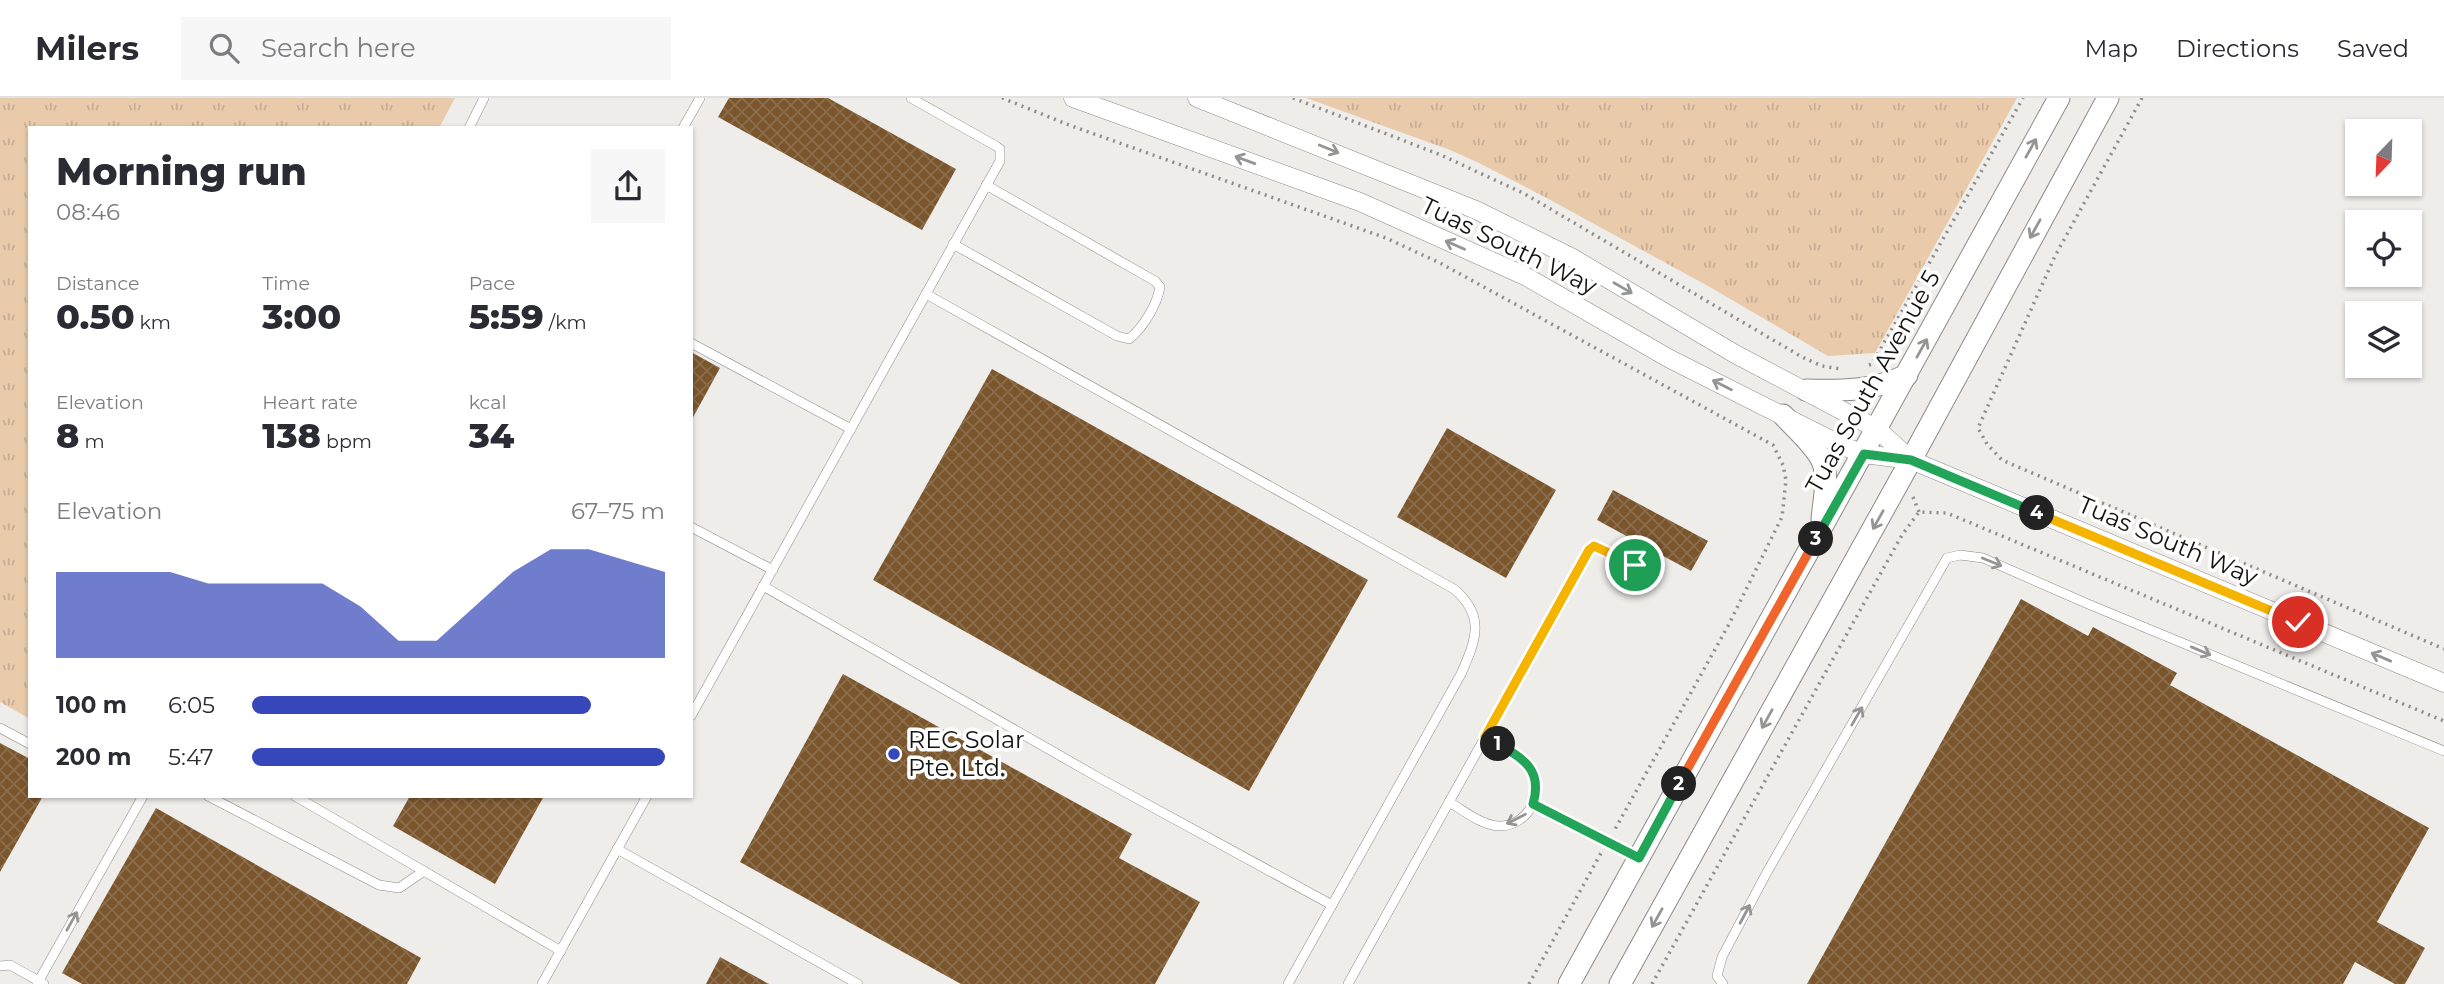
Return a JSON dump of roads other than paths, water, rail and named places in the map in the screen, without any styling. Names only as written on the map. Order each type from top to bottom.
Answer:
[{"type":"street","name":"Tuas South Way","points":[[1073,98],[1360,202],[1525,276],[1670,359],[1864,454],[1911,460],[2444,683]]},
{"type":"street","name":"Tuas South Way","points":[[1197,98],[1476,210],[1571,257],[1735,354],[1877,429],[1911,460]]},
{"type":"street","name":"Tuas South Avenue 5","points":[[1569,984],[2059,98]]},
{"type":"street","points":[[1624,981],[2108,98]]},
{"type":"street","points":[[1805,390],[1862,389],[1890,383],[1907,375]]},
{"type":"street","points":[[1783,415],[1807,439],[1824,464],[1821,529]]},
{"type":"lane","points":[[469,126],[484,98]]},
{"type":"lane","points":[[684,126],[699,98]]},
{"type":"lane","points":[[693,712],[1000,161],[1000,149],[911,98]]},
{"type":"lane","points":[[953,244],[1117,336],[1129,339],[1149,314],[1159,295],[1160,287],[1155,281],[986,186]]},
{"type":"lane","points":[[926,294],[1441,582],[1466,600],[1474,615],[1472,647],[1461,674],[1288,984]]},
{"type":"lane","points":[[693,344],[851,429]]},
{"type":"lane","points":[[693,528],[773,569]]},
{"type":"lane","points":[[1348,984],[1589,550],[1594,546],[1635,565]]},
{"type":"lane","points":[[1723,984],[1717,976],[1722,957],[1773,862],[1947,558],[1959,555],[1983,558],[2444,751]]},
{"type":"lane","points":[[763,586],[1101,779],[1332,905]]},
{"type":"lane","points":[[0,728],[28,743]]},
{"type":"lane","points":[[1449,802],[1485,823],[1497,826],[1519,820],[1533,804],[1536,782],[1528,764],[1485,737]]},
{"type":"lane","points":[[0,966],[9,965],[40,983],[142,798]]},
{"type":"lane","points":[[212,798],[379,885],[399,888],[424,871]]},
{"type":"lane","points":[[298,798],[561,951]]},
{"type":"lane","points":[[542,984],[646,798]]},
{"type":"lane","points":[[1533,804],[1639,858]]},
{"type":"lane","points":[[617,849],[858,984]]},
{"type":"place","name":"REC Solar Pte. Ltd.","points":[[894,754]]}]
